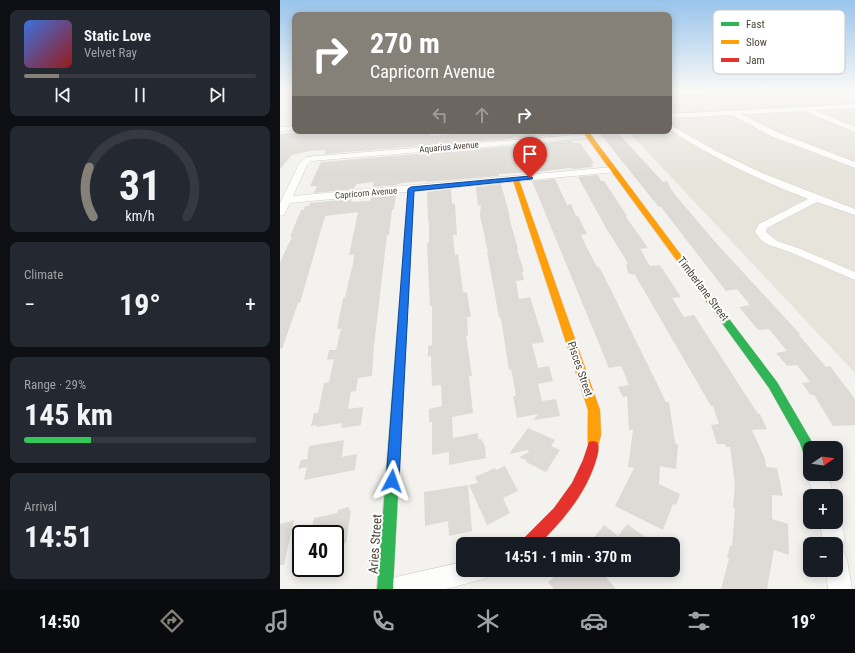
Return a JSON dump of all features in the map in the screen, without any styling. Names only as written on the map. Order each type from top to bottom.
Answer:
[{"type":"street","points":[[745,118],[790,141],[855,164]]},
{"type":"street","points":[[827,118],[855,130]]},
{"type":"street","points":[[280,129],[292,128]]},
{"type":"street","points":[[672,128],[730,162],[855,212]]},
{"type":"street","name":"Aquarius Avenue","points":[[286,200],[303,164],[309,159],[576,134]]},
{"type":"street","name":"Timberlane Street","points":[[588,134],[773,385],[805,441]]},
{"type":"street","name":"Capricorn Avenue","points":[[286,200],[613,170]]},
{"type":"street","name":"Pisces Street","points":[[516,180],[594,410],[596,439],[588,463],[578,485],[563,508],[537,537]]},
{"type":"street","name":"Aries Street","points":[[385,589],[411,189]]},
{"type":"street","points":[[817,198],[763,226],[760,232],[765,238],[773,243],[794,250],[855,276]]},
{"type":"street","points":[[280,213],[286,200]]},
{"type":"street","points":[[396,589],[456,575]]},
{"type":"street","points":[[839,577],[841,588]]},
{"type":"shaded area","points":[[672,118],[855,118],[855,373],[631,134],[672,134]]},
{"type":"building","points":[[280,134],[431,134],[431,136],[453,134],[567,134],[324,154],[326,150],[310,151],[292,155],[280,169]]},
{"type":"building","points":[[600,134],[619,134],[663,182],[667,181],[672,191],[716,243],[801,335],[799,335],[826,367],[830,366],[855,399],[855,425],[833,426],[814,395],[809,393],[802,383],[810,382],[797,365],[787,366],[776,353],[787,351],[769,329],[758,330],[739,307],[750,305],[737,289],[726,291],[661,207],[659,207]]},
{"type":"building","points":[[571,141],[573,143],[580,143],[594,163],[591,164],[593,167],[529,173],[499,174],[499,176],[402,183],[397,185],[373,187],[374,182],[356,184],[354,189],[314,193],[317,186],[310,186],[321,162]]},
{"type":"building","points":[[598,175],[601,181],[604,181],[627,216],[626,217],[648,248],[640,249],[650,266],[660,265],[681,297],[672,298],[684,317],[694,315],[758,414],[760,414],[767,429],[752,430],[765,459],[766,467],[777,468],[783,496],[772,495],[772,519],[788,524],[789,555],[774,550],[767,589],[721,589],[729,559],[727,558],[730,545],[732,546],[735,508],[733,507],[735,485],[730,447],[726,447],[725,444],[717,444],[711,425],[719,424],[713,406],[711,406],[635,275],[628,273],[626,265],[628,264],[578,177]]},
{"type":"building","points":[[555,179],[567,205],[571,204],[576,216],[578,216],[587,234],[581,235],[586,246],[606,280],[666,402],[669,402],[675,443],[678,445],[676,469],[660,466],[659,484],[680,494],[676,505],[673,504],[663,530],[615,506],[634,468],[628,467],[633,430],[629,430],[627,396],[623,397],[618,387],[629,385],[621,366],[609,368],[532,181]]},
{"type":"building","points":[[501,184],[518,249],[517,250],[524,271],[522,272],[524,280],[516,281],[519,299],[530,297],[544,342],[532,344],[538,368],[549,366],[553,381],[538,384],[542,401],[556,399],[560,416],[533,420],[538,414],[517,418],[513,396],[516,396],[511,369],[509,370],[501,319],[499,317],[488,252],[480,216],[481,205],[478,206],[476,187]]},
{"type":"building","points":[[451,189],[452,202],[455,204],[457,235],[453,235],[455,255],[458,254],[463,292],[467,293],[471,317],[467,317],[468,335],[466,336],[472,376],[469,376],[473,413],[452,417],[453,438],[478,433],[478,439],[481,439],[485,446],[486,458],[449,465],[449,452],[432,455],[432,422],[429,422],[429,409],[442,406],[441,385],[432,386],[431,356],[428,357],[428,346],[432,345],[432,306],[430,306],[427,243],[429,243],[429,221],[427,192]]},
{"type":"building","points":[[396,194],[394,209],[392,210],[389,235],[387,235],[372,376],[358,378],[356,391],[351,392],[348,409],[363,407],[361,425],[341,428],[342,423],[316,427],[317,425],[311,426],[314,413],[318,413],[324,383],[329,382],[334,359],[327,360],[329,350],[336,350],[341,329],[337,329],[343,298],[345,297],[353,264],[354,254],[349,255],[358,212],[325,216],[300,303],[298,303],[282,349],[280,348],[280,262],[292,237],[290,237],[301,210],[304,210],[305,206],[309,206],[310,203],[352,199],[351,202],[370,201],[371,197]]},
{"type":"building","points":[[528,428],[555,440],[551,446],[560,450],[546,472],[519,457],[529,452],[528,450],[509,454]]},
{"type":"building","points":[[344,440],[342,457],[357,454],[355,470],[304,480],[307,467],[298,469],[301,460],[307,459],[309,446]]},
{"type":"building","points":[[505,466],[518,491],[503,498],[510,513],[487,525],[469,485],[478,483],[475,477],[495,468],[496,470]]},
{"type":"building","points":[[468,485],[472,531],[449,536],[448,521],[425,526],[424,492]]},
{"type":"building","points":[[349,507],[349,511],[351,510],[346,543],[344,543],[344,525],[313,525],[314,518],[337,513],[338,510]]},
{"type":"building","points":[[294,520],[284,565],[280,565],[280,524]]},
{"type":"building","points":[[627,524],[645,537],[595,537],[604,525],[618,536]]},
{"type":"building","points":[[554,577],[606,577],[616,589],[554,589],[548,582]]},
{"type":"traffic: fast","points":[[385,589],[407,249]]},
{"type":"traffic: fast","points":[[711,301],[773,385],[805,441]]},
{"type":"traffic: slow","points":[[587,134],[711,301]]},
{"type":"traffic: slow","points":[[516,180],[594,410],[595,435],[593,446]]},
{"type":"traffic: slow","points":[[407,249],[411,189]]},
{"type":"traffic: jam","points":[[536,537],[549,524],[577,488],[584,474],[593,446]]},
{"type":"route","points":[[392,481],[411,189],[530,178]]}]
